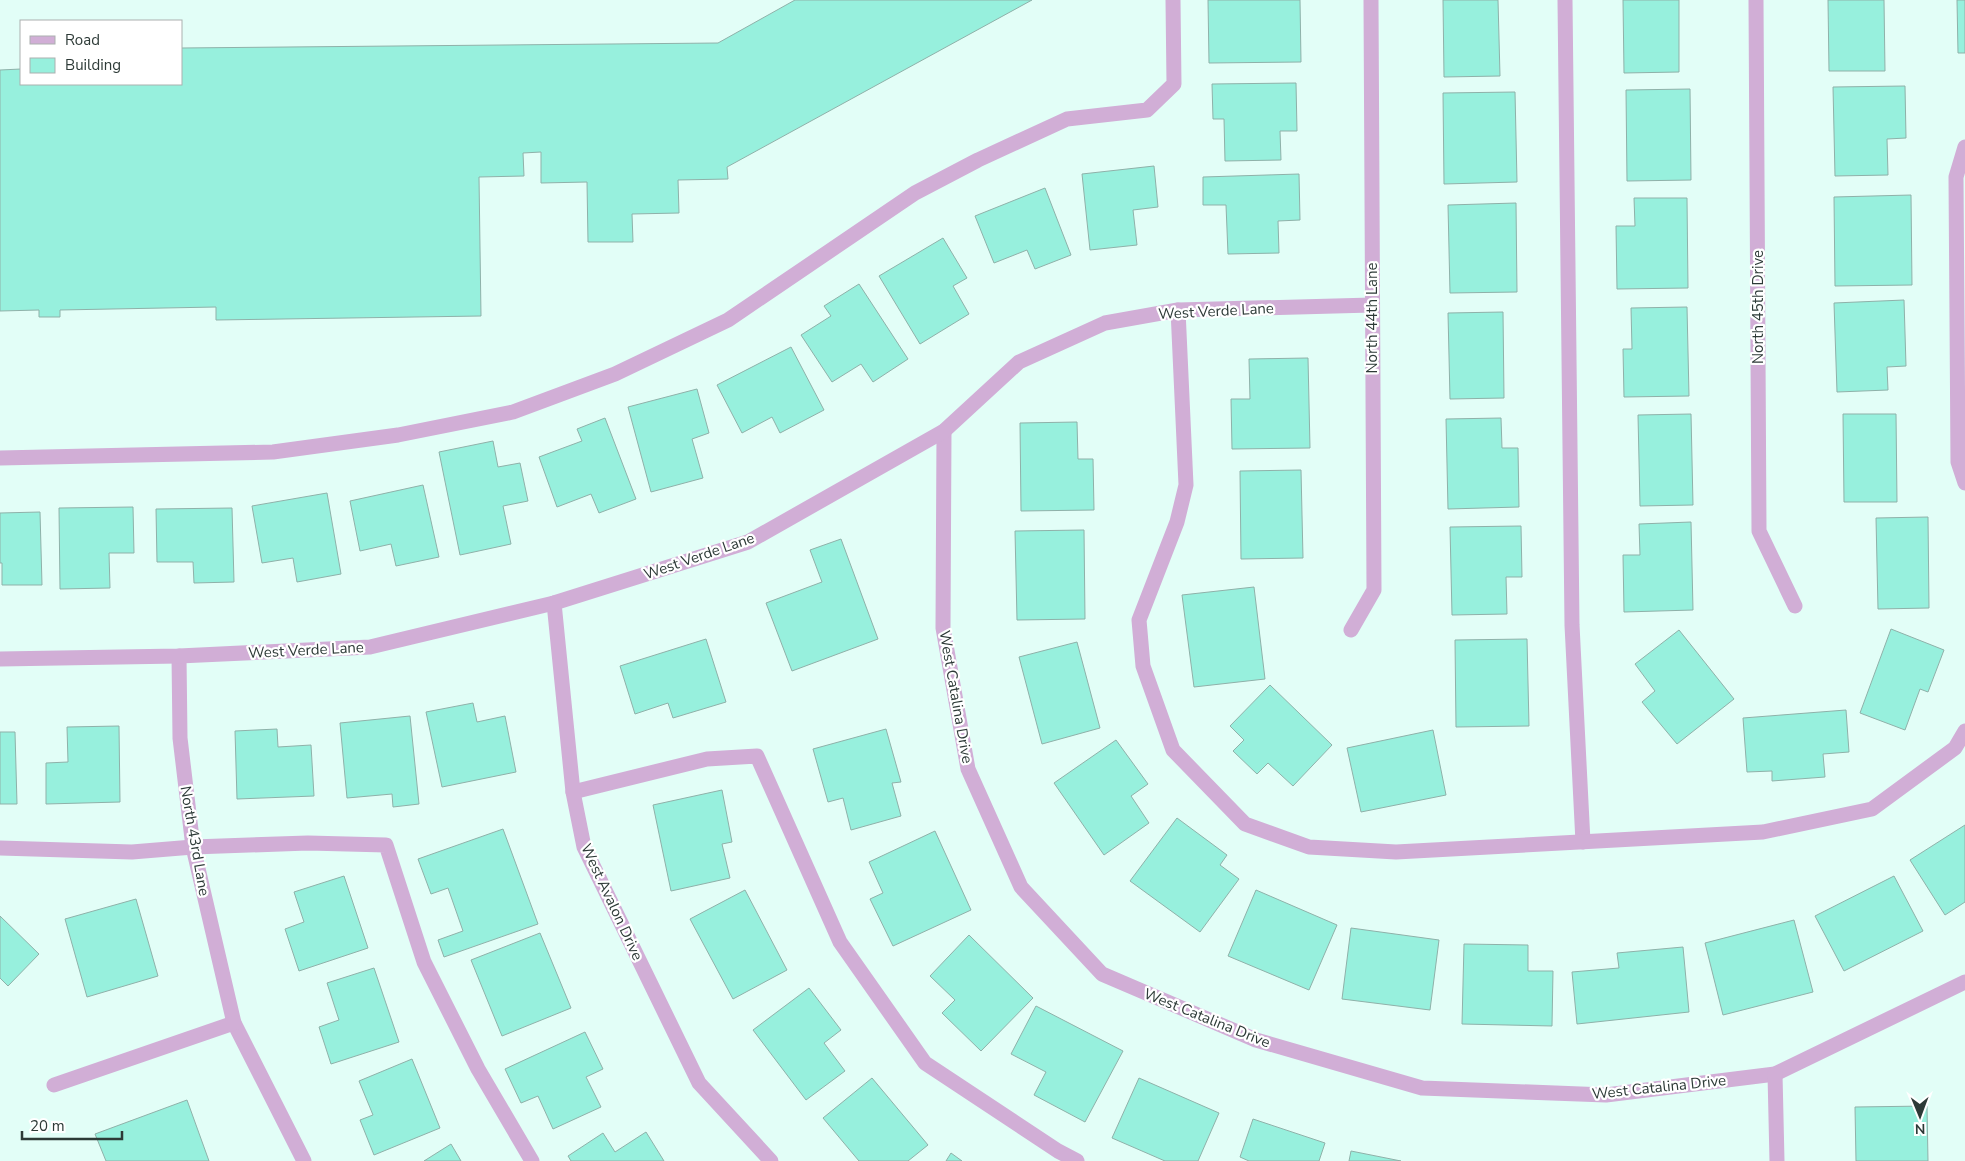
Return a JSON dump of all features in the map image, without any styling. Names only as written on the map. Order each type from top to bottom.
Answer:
[{"type":"street","points":[[0,458],[273,452],[398,435],[513,412],[615,374],[728,320],[915,193],[978,160],[1067,119],[1147,110],[1174,84],[1173,0]]},
{"type":"street","name":"North 44th Lane","points":[[1351,630],[1374,590],[1371,0]]},
{"type":"street","points":[[1565,0],[1572,625],[1583,842]]},
{"type":"street","name":"North 45th Drive","points":[[1756,0],[1759,531],[1795,606]]},
{"type":"street","points":[[1965,147],[1956,177],[1958,462],[1965,484]]},
{"type":"street","name":"West Verde Lane","points":[[0,659],[179,656],[370,647],[554,603],[748,542],[944,431],[1020,362],[1105,323],[1178,310],[1372,305]]},
{"type":"street","points":[[1178,310],[1186,485],[1176,522],[1139,620],[1143,666],[1173,750],[1245,824],[1309,846],[1396,852],[1763,832],[1872,809],[1955,748],[1965,731]]},
{"type":"street","name":"West Catalina Drive","points":[[944,431],[943,628],[968,769],[1021,887],[1102,974],[1256,1040],[1422,1088],[1606,1095],[1775,1074],[1965,982]]},
{"type":"street","name":"West Avalon Drive","points":[[554,603],[573,792],[584,847],[699,1083],[771,1161]]},
{"type":"street","name":"North 43rd Lane","points":[[179,656],[180,738],[193,847],[234,1023],[304,1161]]},
{"type":"street","points":[[573,792],[707,759],[757,756],[840,942],[925,1064],[1058,1151],[1077,1161]]},
{"type":"street","points":[[0,848],[132,852],[193,847],[308,843],[386,845],[424,962],[478,1069],[532,1161]]},
{"type":"street","points":[[54,1085],[234,1023]]},
{"type":"street","points":[[1775,1074],[1777,1161]]},
{"type":"building","points":[[795,0],[1032,0],[727,167],[728,179],[678,180],[679,213],[632,214],[633,242],[588,242],[587,182],[541,183],[541,152],[523,153],[524,176],[479,177],[481,316],[216,320],[216,307],[60,310],[60,317],[39,317],[39,310],[0,311],[0,70],[20,69],[20,85],[182,85],[182,48],[718,43]]},
{"type":"building","points":[[1208,0],[1300,0],[1301,62],[1209,63]]},
{"type":"building","points":[[1443,0],[1498,0],[1500,76],[1444,77]]},
{"type":"building","points":[[1623,0],[1679,0],[1679,72],[1624,73]]},
{"type":"building","points":[[1828,0],[1884,0],[1885,71],[1829,71]]},
{"type":"building","points":[[1957,0],[1965,0],[1965,53],[1958,53]]},
{"type":"building","points":[[1296,83],[1297,131],[1280,131],[1281,160],[1225,161],[1224,119],[1213,119],[1212,84]]},
{"type":"building","points":[[1905,86],[1906,138],[1887,139],[1888,175],[1835,176],[1833,87]]},
{"type":"building","points":[[1690,89],[1691,180],[1627,181],[1626,90]]},
{"type":"building","points":[[1515,92],[1517,182],[1444,184],[1443,93]]},
{"type":"building","points":[[1154,166],[1158,207],[1133,210],[1137,245],[1090,250],[1082,174]]},
{"type":"building","points":[[1299,174],[1300,220],[1278,221],[1279,253],[1228,254],[1226,205],[1203,205],[1203,177]]},
{"type":"building","points":[[1045,188],[1071,255],[1035,269],[1027,250],[994,263],[975,216]]},
{"type":"building","points":[[1911,195],[1912,285],[1835,286],[1834,197]]},
{"type":"building","points":[[1634,198],[1687,198],[1688,288],[1617,289],[1616,226],[1635,226]]},
{"type":"building","points":[[1516,203],[1517,292],[1450,293],[1448,205]]},
{"type":"building","points":[[943,238],[967,278],[953,286],[969,314],[920,344],[879,276]]},
{"type":"building","points":[[859,284],[908,359],[873,382],[861,364],[832,382],[801,335],[831,316],[824,306]]},
{"type":"building","points":[[1904,300],[1906,366],[1887,367],[1888,390],[1837,392],[1834,303]]},
{"type":"building","points":[[1687,307],[1689,396],[1624,397],[1623,349],[1632,349],[1631,308]]},
{"type":"building","points":[[1503,312],[1504,398],[1450,399],[1448,313]]},
{"type":"building","points":[[791,347],[824,410],[780,433],[772,417],[742,433],[717,385]]},
{"type":"building","points":[[1308,358],[1310,448],[1232,449],[1231,399],[1250,399],[1249,359]]},
{"type":"building","points":[[697,389],[709,433],[692,439],[703,478],[651,492],[628,407]]},
{"type":"building","points":[[1691,414],[1693,505],[1640,506],[1638,415]]},
{"type":"building","points":[[1843,414],[1896,414],[1897,502],[1844,502]]},
{"type":"building","points":[[605,418],[636,499],[599,513],[591,494],[557,507],[539,457],[582,441],[577,429]]},
{"type":"building","points":[[1501,418],[1502,448],[1518,448],[1519,507],[1448,509],[1446,419]]},
{"type":"building","points":[[1077,422],[1078,459],[1093,459],[1094,510],[1021,511],[1020,423]]},
{"type":"building","points":[[493,441],[498,467],[520,463],[528,501],[503,506],[511,544],[460,555],[439,452]]},
{"type":"building","points":[[1301,470],[1303,558],[1241,559],[1240,471]]},
{"type":"building","points":[[423,485],[439,557],[396,566],[391,544],[360,551],[350,501]]},
{"type":"building","points":[[327,493],[341,574],[297,582],[293,558],[262,563],[252,506]]},
{"type":"building","points":[[133,507],[134,553],[109,553],[110,588],[60,589],[59,508]]},
{"type":"building","points":[[232,508],[234,582],[194,583],[193,562],[157,562],[156,509]]},
{"type":"building","points":[[40,512],[42,585],[2,585],[0,513]]},
{"type":"building","points":[[1928,517],[1929,608],[1878,609],[1876,518]]},
{"type":"building","points":[[1691,522],[1693,610],[1624,612],[1623,555],[1640,555],[1639,524]]},
{"type":"building","points":[[1521,526],[1522,577],[1506,577],[1507,614],[1452,615],[1450,527]]},
{"type":"building","points":[[1084,530],[1085,619],[1017,620],[1015,531]]},
{"type":"building","points":[[841,539],[878,639],[792,671],[766,603],[822,582],[810,550]]},
{"type":"building","points":[[1254,587],[1265,679],[1194,687],[1182,595]]},
{"type":"building","points":[[1891,629],[1944,650],[1928,692],[1920,689],[1905,730],[1860,713]]},
{"type":"building","points":[[1679,630],[1734,699],[1677,744],[1642,702],[1655,691],[1635,664]]},
{"type":"building","points":[[706,639],[726,702],[673,718],[668,703],[635,714],[620,666]]},
{"type":"building","points":[[1527,639],[1529,726],[1456,727],[1455,640]]},
{"type":"building","points":[[1077,642],[1100,728],[1042,744],[1019,657]]},
{"type":"building","points":[[1270,685],[1332,745],[1293,786],[1268,763],[1257,774],[1233,751],[1244,740],[1230,726]]},
{"type":"building","points":[[473,703],[477,722],[505,716],[516,772],[442,787],[426,712]]},
{"type":"building","points":[[1846,710],[1849,752],[1823,754],[1825,777],[1772,781],[1772,771],[1747,772],[1743,718]]},
{"type":"building","points":[[410,716],[419,804],[393,807],[392,794],[347,798],[340,723]]},
{"type":"building","points":[[119,726],[120,802],[46,804],[46,763],[68,762],[67,727]]},
{"type":"building","points":[[277,729],[278,747],[311,745],[314,796],[237,799],[235,731]]},
{"type":"building","points":[[886,729],[901,782],[892,783],[901,816],[851,830],[843,798],[828,802],[813,749]]},
{"type":"building","points":[[1433,730],[1446,795],[1361,812],[1347,748]]},
{"type":"building","points":[[0,732],[15,732],[17,804],[0,804]]},
{"type":"building","points":[[1116,740],[1148,784],[1131,796],[1149,823],[1104,855],[1054,783]]},
{"type":"building","points":[[722,790],[732,842],[722,844],[730,878],[671,891],[653,805]]},
{"type":"building","points":[[1177,818],[1227,855],[1220,865],[1239,879],[1200,932],[1130,881]]},
{"type":"building","points":[[1965,825],[1965,902],[1945,915],[1910,860]]},
{"type":"building","points":[[503,829],[538,924],[444,957],[438,940],[463,931],[448,888],[431,894],[418,859]]},
{"type":"building","points":[[935,831],[971,910],[893,946],[870,899],[883,893],[869,862]]},
{"type":"building","points":[[344,876],[368,948],[299,971],[285,929],[304,922],[294,892]]},
{"type":"building","points":[[1894,876],[1923,931],[1844,971],[1815,916]]},
{"type":"building","points":[[745,890],[787,970],[733,999],[690,919]]},
{"type":"building","points":[[1256,890],[1337,925],[1309,990],[1228,956]]},
{"type":"building","points":[[136,899],[158,976],[87,997],[65,919]]},
{"type":"building","points":[[0,916],[39,954],[8,986],[0,978]]},
{"type":"building","points":[[1794,920],[1813,992],[1723,1015],[1705,943]]},
{"type":"building","points":[[1351,928],[1439,940],[1430,1010],[1342,999]]},
{"type":"building","points":[[540,933],[571,1008],[502,1036],[471,960]]},
{"type":"building","points":[[969,935],[1033,998],[981,1051],[942,1013],[955,1000],[930,976]]},
{"type":"building","points":[[1464,944],[1528,945],[1528,971],[1553,971],[1552,1026],[1462,1024]]},
{"type":"building","points":[[1683,947],[1689,1012],[1577,1024],[1572,972],[1619,968],[1617,953]]},
{"type":"building","points":[[374,968],[399,1042],[331,1064],[319,1027],[339,1020],[327,983]]},
{"type":"building","points":[[809,988],[841,1030],[824,1043],[845,1071],[806,1100],[753,1030]]},
{"type":"building","points":[[1036,1006],[1123,1051],[1085,1122],[1034,1095],[1046,1072],[1011,1054]]},
{"type":"building","points":[[585,1032],[603,1069],[586,1077],[601,1107],[553,1129],[538,1096],[521,1103],[505,1069]]},
{"type":"building","points":[[412,1059],[440,1128],[374,1155],[360,1120],[373,1115],[359,1081]]},
{"type":"building","points":[[872,1078],[928,1145],[908,1161],[859,1161],[823,1118]]},
{"type":"building","points":[[1139,1078],[1219,1113],[1198,1161],[1165,1161],[1112,1138]]},
{"type":"building","points":[[187,1100],[209,1161],[106,1161],[95,1134]]},
{"type":"building","points":[[1927,1106],[1928,1161],[1856,1161],[1855,1107]]},
{"type":"building","points":[[1253,1119],[1325,1143],[1319,1161],[1249,1161],[1240,1157]]},
{"type":"building","points":[[646,1132],[664,1161],[571,1161],[568,1156],[603,1133],[615,1152]]},
{"type":"building","points":[[451,1144],[461,1161],[424,1161]]},
{"type":"building","points":[[1351,1151],[1401,1161],[1349,1161]]},
{"type":"building","points":[[951,1153],[962,1161],[946,1161]]}]
